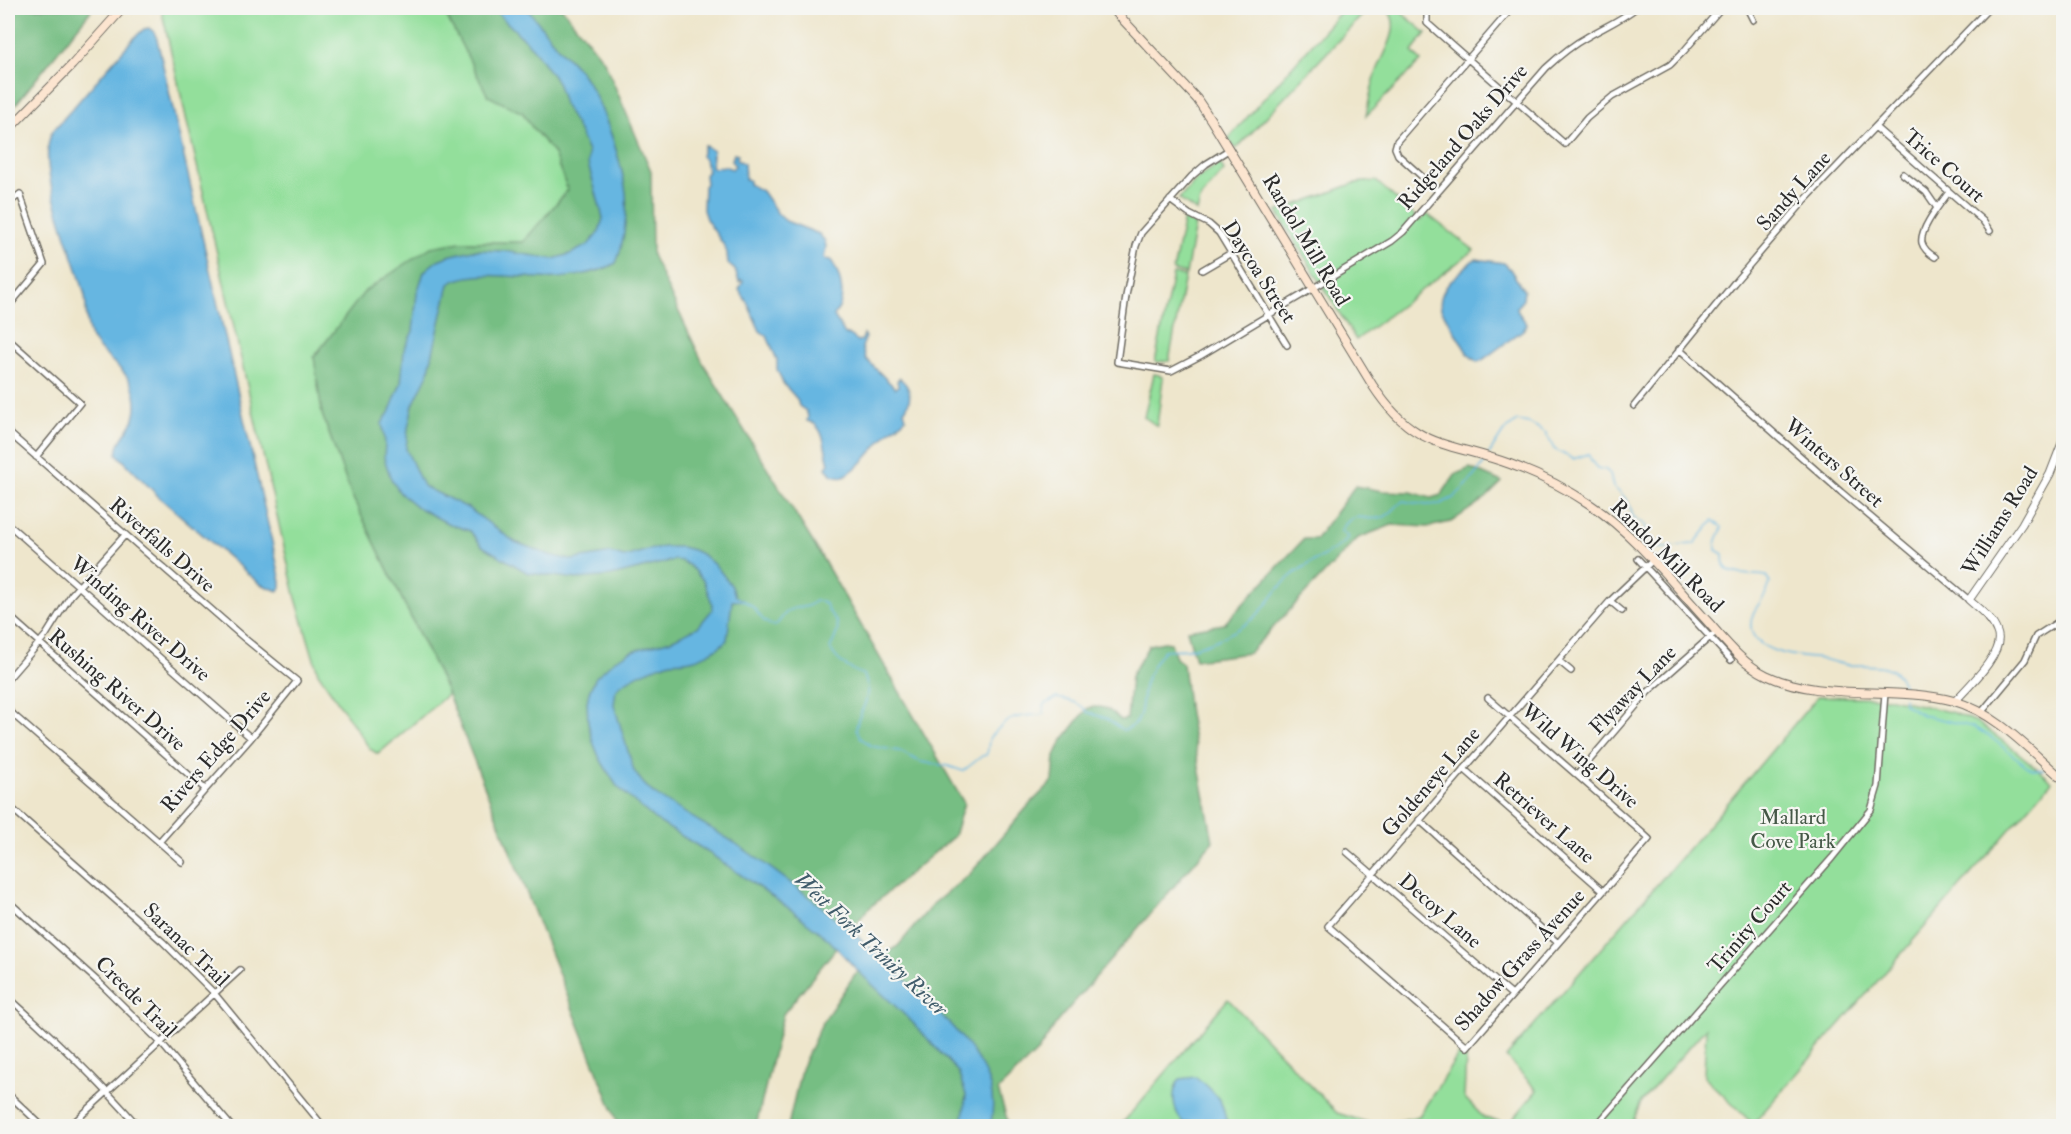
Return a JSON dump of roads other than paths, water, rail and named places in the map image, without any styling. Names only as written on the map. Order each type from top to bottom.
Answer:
[{"type":"main road","points":[[8,130],[72,65],[123,8]]},
{"type":"main road","name":"Randol Mill Road","points":[[1112,8],[1197,99],[1230,149],[1373,386],[1394,414],[1414,431],[1437,442],[1506,462],[1574,495],[1597,509],[1621,528],[1649,564],[1713,634],[1753,667],[1774,678],[1806,687],[1911,694],[1955,702],[1981,713],[2064,780]]},
{"type":"street","points":[[1427,8],[1427,23],[1564,144],[1587,118],[1612,97],[1670,64],[1721,8]]},
{"type":"street","points":[[1438,191],[1398,155],[1395,148],[1397,141],[1512,8]]},
{"type":"street","name":"Ridgeland Oaks Drive","points":[[1170,200],[1138,239],[1126,296],[1117,362],[1171,371],[1392,241],[1403,232],[1546,68],[1565,51],[1636,8]]},
{"type":"street","points":[[1747,8],[1753,20]]},
{"type":"street","name":"Sandy Lane","points":[[1634,406],[1804,200],[1989,8]]},
{"type":"street","name":"Trice Court","points":[[1875,127],[1983,221],[1989,231]]},
{"type":"street","points":[[1170,200],[1201,168],[1230,149]]},
{"type":"street","points":[[1903,174],[1926,192],[1937,208]]},
{"type":"street","points":[[1935,257],[1927,252],[1922,241],[1924,231],[1949,192]]},
{"type":"street","points":[[8,204],[20,194],[44,264],[8,307]]},
{"type":"street","name":"Daycoa Street","points":[[1170,200],[1189,214],[1215,228],[1287,345]]},
{"type":"street","points":[[1202,270],[1231,254]]},
{"type":"street","points":[[8,339],[80,403],[36,457]]},
{"type":"street","name":"Winters Street","points":[[1679,349],[1841,492],[1969,600]]},
{"type":"street","name":"Riverfalls Drive","points":[[8,432],[243,638],[297,681]]},
{"type":"street","name":"Williams Road","points":[[1955,702],[1987,664],[1999,643],[1992,621],[1969,600],[2022,524],[2050,474],[2064,438]]},
{"type":"street","name":"Winding River Drive","points":[[8,524],[251,738]]},
{"type":"street","points":[[8,679],[52,628],[67,600],[125,535]]},
{"type":"street","name":"Randol Mill Road","points":[[1638,559],[1649,564]]},
{"type":"street","name":"Goldeneye Lane","points":[[1328,926],[1610,601],[1649,564]]},
{"type":"street","points":[[1610,601],[1622,611]]},
{"type":"street","name":"Rushing River Drive","points":[[8,615],[204,789]]},
{"type":"street","points":[[1981,713],[2025,660],[2036,636],[2064,618]]},
{"type":"street","name":"Randol Mill Road","points":[[1713,634],[1731,660]]},
{"type":"street","name":"Flyaway Lane","points":[[1577,775],[1648,692],[1713,634]]},
{"type":"street","points":[[1558,661],[1571,671]]},
{"type":"street","name":"Rivers Edge Drive","points":[[159,842],[251,738],[297,681]]},
{"type":"street","name":"Trinity Court","points":[[1596,1126],[1832,858],[1871,810],[1878,786],[1884,693]]},
{"type":"street","name":"Wild Wing Drive","points":[[1488,698],[1649,839]]},
{"type":"street","points":[[8,710],[182,862]]},
{"type":"street","name":"Retriever Lane","points":[[1464,769],[1603,891]]},
{"type":"street","name":"Saranac Trail","points":[[8,806],[163,942],[214,993],[323,1126]]},
{"type":"street","points":[[1419,820],[1558,943]]},
{"type":"street","name":"Shadow Grass Avenue","points":[[1328,926],[1467,1047],[1649,839]]},
{"type":"street","name":"Decoy Lane","points":[[1347,852],[1512,995]]},
{"type":"street","name":"Creede Trail","points":[[8,901],[103,986],[160,1042],[231,1126]]},
{"type":"street","points":[[70,1126],[240,970]]},
{"type":"street","points":[[8,997],[107,1091],[138,1126]]},
{"type":"street","points":[[8,1094],[42,1126]]},
{"type":"water","points":[[492,8],[526,8],[588,83],[608,126],[622,172],[626,204],[623,236],[616,263],[589,273],[547,278],[480,276],[468,277],[449,284],[428,374],[413,405],[406,449],[423,486],[468,508],[515,542],[571,560],[611,553],[624,557],[664,547],[681,547],[703,555],[717,567],[731,585],[736,597],[743,600],[732,601],[727,640],[702,657],[671,662],[657,667],[616,689],[614,705],[634,771],[653,793],[735,843],[808,896],[878,954],[939,1013],[970,1049],[986,1076],[992,1097],[990,1126],[962,1126],[966,1095],[958,1072],[912,1022],[829,940],[794,912],[706,851],[657,821],[616,785],[600,759],[588,723],[587,702],[596,677],[615,660],[632,651],[671,640],[698,627],[712,610],[712,603],[703,580],[690,566],[682,561],[674,560],[611,576],[578,579],[528,573],[482,546],[470,531],[447,523],[417,507],[400,493],[391,479],[384,458],[385,443],[382,423],[389,413],[401,383],[404,350],[413,331],[417,293],[424,272],[438,260],[473,250],[504,251],[553,259],[570,254],[588,245],[599,232],[603,218],[588,164],[588,152],[564,104],[557,82],[532,47]]},
{"type":"water","points":[[149,28],[157,39],[281,581],[281,588],[278,591],[260,584],[161,499],[117,454],[135,415],[135,395],[128,378],[102,352],[91,337],[85,296],[52,190],[48,168],[48,148],[52,132],[133,39],[144,29]]},
{"type":"water","points":[[704,145],[713,151],[711,167],[714,168],[724,166],[732,169],[735,166],[732,161],[734,153],[738,154],[737,160],[744,163],[745,179],[762,191],[778,214],[786,221],[819,234],[825,241],[824,259],[831,260],[837,271],[842,290],[841,302],[834,316],[845,334],[858,341],[862,340],[864,334],[866,337],[862,347],[866,359],[895,388],[898,386],[899,378],[908,389],[910,398],[904,411],[906,418],[887,434],[861,463],[842,477],[832,475],[826,468],[829,463],[821,432],[813,423],[807,421],[806,411],[799,406],[797,399],[783,383],[767,336],[760,331],[739,290],[743,281],[739,282],[735,270],[728,264],[723,244],[706,219],[703,210],[704,186],[706,184],[705,175],[708,171],[705,160],[701,156]]},
{"type":"water","points":[[1476,259],[1504,263],[1510,269],[1524,291],[1523,299],[1517,307],[1527,324],[1523,330],[1477,362],[1468,354],[1441,309],[1440,302],[1450,282]]},
{"type":"water","points":[[1196,1077],[1219,1099],[1229,1126],[1195,1126],[1190,1122],[1183,1123],[1175,1107],[1175,1090],[1180,1079]]},
{"type":"waterway","points":[[1489,454],[1503,432],[1517,421],[1529,423],[1546,433],[1554,449],[1573,459],[1588,454],[1597,468],[1606,470],[1610,474],[1613,487],[1626,500],[1633,517],[1645,524],[1648,537],[1654,547],[1694,544],[1713,521],[1722,527],[1716,542],[1716,550],[1723,554],[1726,568],[1736,573],[1766,576],[1770,582],[1751,620],[1754,636],[1760,643],[1791,655],[1848,665],[1884,667],[1892,670],[1898,676],[1904,690]]},
{"type":"waterway","points":[[735,597],[747,602],[765,621],[775,626],[789,610],[812,604],[815,601],[826,604],[837,625],[837,633],[830,648],[844,664],[864,675],[868,687],[866,701],[856,729],[861,738],[871,746],[899,751],[921,762],[963,771],[986,755],[990,737],[1008,721],[1019,717],[1044,714],[1044,705],[1056,698],[1077,704],[1087,712],[1105,718],[1123,730],[1130,727],[1139,718],[1145,683],[1164,650],[1196,647],[1235,631],[1253,619],[1290,577],[1347,540],[1347,536],[1341,531],[1351,519],[1384,517],[1403,501],[1426,505],[1440,504],[1453,498],[1466,486],[1486,461]]},
{"type":"waterway","points":[[1904,698],[1904,704],[1923,715],[1973,727],[1988,735],[2027,766],[2044,770]]},
{"type":"waterway","points":[[2055,768],[2064,767]]},
{"type":"park label","name":"Mallard Cove Park","points":[[1793,829]]},
{"type":"water label","name":"West Fork Trinity River","points":[[871,944]]}]
